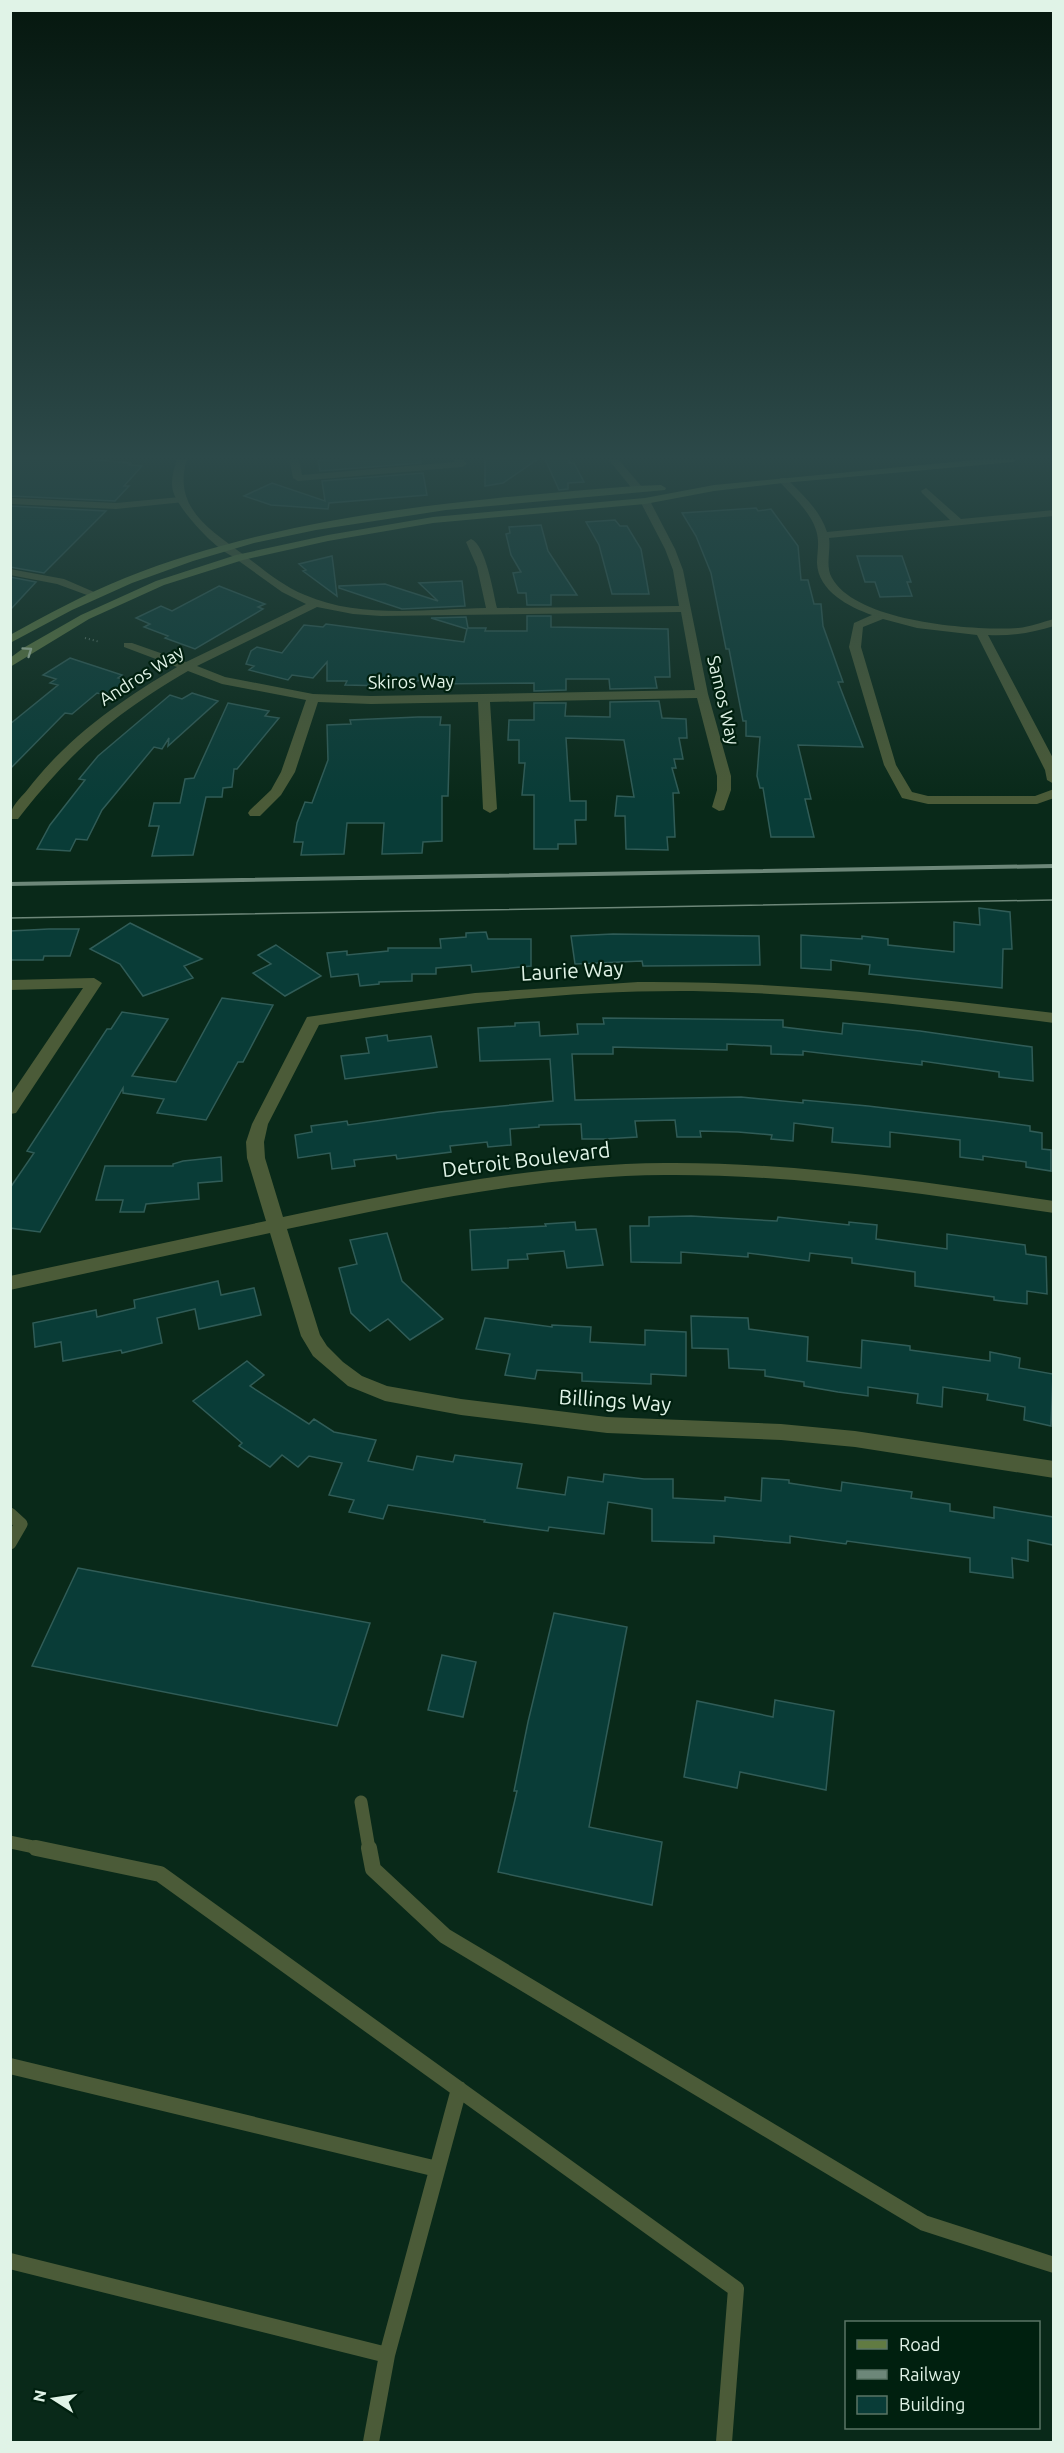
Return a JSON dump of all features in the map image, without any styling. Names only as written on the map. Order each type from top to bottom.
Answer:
[{"type":"main road","points":[[10,640],[95,595],[145,573]]},
{"type":"main road","points":[[10,664],[57,632],[112,603],[185,573]]},
{"type":"street","points":[[18,573],[60,581],[95,595]]},
{"type":"street","points":[[263,573],[287,591],[317,603],[377,613],[685,609]]},
{"type":"street","points":[[484,573],[492,611]]},
{"type":"street","name":"Samos Way","points":[[679,573],[702,694],[724,776],[724,790],[719,807]]},
{"type":"street","points":[[825,573],[831,585],[857,604],[880,616],[918,624],[981,632],[1020,631],[1053,622]]},
{"type":"street","name":"Andros Way","points":[[13,816],[55,764],[82,737],[145,690],[186,666],[317,603]]},
{"type":"street","points":[[880,616],[858,625],[855,647],[890,765],[907,795],[928,800],[1037,800],[1053,793]]},
{"type":"street","points":[[981,632],[1052,770],[1053,780]]},
{"type":"street","name":"Skiros Way","points":[[128,645],[232,682],[313,699],[702,694]]},
{"type":"street","points":[[484,698],[490,809]]},
{"type":"street","points":[[255,813],[276,792],[288,772],[313,699]]},
{"type":"street","points":[[10,985],[94,983],[10,1109]]},
{"type":"street","name":"Laurie Way","points":[[276,1225],[256,1158],[255,1142],[260,1124],[313,1021],[459,999],[546,992],[678,987],[755,988],[878,997],[1053,1018]]},
{"type":"street","name":"Detroit Boulevard","points":[[10,1283],[474,1185],[543,1176],[664,1169],[752,1170],[846,1177],[1053,1207]]},
{"type":"street","name":"Billings Way","points":[[276,1225],[303,1317],[320,1351],[355,1381],[385,1393],[483,1410],[607,1425],[781,1432],[855,1439],[1053,1470]]},
{"type":"lane","points":[[10,1514],[21,1524],[10,1543]]},
{"type":"lane","points":[[361,1802],[374,1869],[445,1936],[924,2223],[1053,2265]]},
{"type":"lane","points":[[10,1842],[160,1874],[736,2289],[724,2442]]},
{"type":"lane","points":[[10,2066],[437,2169]]},
{"type":"lane","points":[[371,2442],[387,2355],[459,2089]]},
{"type":"lane","points":[[10,2261],[387,2355]]},
{"type":"path","points":[[85,638],[100,642]]},
{"type":"building","points":[[306,573],[334,573],[337,596]]},
{"type":"building","points":[[513,573],[563,573],[577,595],[551,595],[551,605],[527,605],[526,593],[518,593]]},
{"type":"building","points":[[607,573],[645,573],[649,594],[612,594]]},
{"type":"building","points":[[711,573],[800,573],[801,580],[808,580],[814,604],[821,604],[823,626],[843,682],[838,682],[863,747],[798,745],[811,799],[805,799],[814,837],[771,837],[763,788],[760,788],[757,776],[760,737],[746,736],[746,721],[743,721],[729,649],[726,649]]},
{"type":"building","points":[[862,573],[908,573],[911,582],[907,582],[912,596],[880,597],[875,582],[865,582]]},
{"type":"building","points":[[10,577],[36,582],[10,610]]},
{"type":"building","points":[[462,581],[465,606],[402,609],[339,588],[339,586],[385,584],[438,601],[419,583]]},
{"type":"building","points":[[219,586],[265,604],[258,607],[263,609],[195,649],[144,627],[150,624],[136,618],[161,606],[172,611]]},
{"type":"building","points":[[527,616],[551,616],[551,627],[668,629],[670,677],[655,677],[657,688],[610,689],[609,679],[566,679],[566,690],[534,691],[534,683],[431,684],[432,681],[391,680],[390,686],[345,685],[347,681],[327,681],[327,662],[313,678],[292,675],[288,680],[249,670],[254,666],[246,664],[251,651],[257,647],[282,653],[304,625],[323,627],[326,624],[464,642],[467,629],[431,618],[466,617],[468,628],[486,628],[485,631],[527,631]]},
{"type":"building","points":[[70,658],[122,675],[118,678],[130,681],[110,696],[97,693],[72,714],[65,713],[10,769],[10,724],[58,685],[50,683],[56,679],[43,675]]},
{"type":"building","points":[[192,693],[218,701],[168,746],[169,738],[162,749],[154,747],[102,810],[87,840],[76,839],[70,851],[37,849],[50,825],[85,780],[79,779],[98,756],[170,695],[182,699]]},
{"type":"building","points":[[659,701],[662,718],[686,719],[687,738],[679,738],[683,759],[674,759],[676,768],[672,768],[679,793],[673,793],[675,837],[667,837],[668,850],[626,849],[625,816],[615,816],[617,796],[634,797],[624,740],[566,738],[570,801],[586,801],[586,820],[575,820],[576,844],[558,844],[558,849],[534,849],[534,795],[522,795],[525,763],[519,763],[519,740],[508,740],[509,720],[534,720],[534,703],[566,703],[565,716],[610,717],[610,702]]},
{"type":"building","points":[[228,703],[269,711],[265,716],[279,718],[237,769],[234,769],[232,787],[223,788],[222,797],[206,797],[193,855],[152,856],[159,826],[149,826],[154,803],[180,803],[185,779],[194,778]]},
{"type":"building","points":[[441,717],[440,725],[450,725],[448,796],[442,796],[442,841],[423,842],[422,853],[382,854],[384,823],[347,823],[344,854],[301,855],[303,842],[294,842],[297,823],[305,802],[312,803],[328,760],[327,725],[351,724],[350,720]]},
{"type":"building","points":[[979,908],[1010,912],[1012,949],[1003,949],[1002,988],[869,974],[870,965],[831,960],[831,970],[801,968],[801,935],[862,939],[862,936],[888,939],[888,945],[954,952],[954,922],[980,925]]},
{"type":"building","points":[[130,923],[202,959],[184,966],[193,978],[143,996],[120,964],[90,949]]},
{"type":"building","points":[[79,929],[70,956],[44,956],[43,960],[10,960],[10,931]]},
{"type":"building","points":[[486,932],[488,939],[531,939],[531,966],[472,972],[471,965],[436,968],[436,974],[412,974],[412,981],[379,982],[379,984],[360,986],[358,974],[331,977],[327,953],[347,951],[347,955],[388,951],[388,948],[441,948],[440,939],[466,937],[466,933]]},
{"type":"building","points":[[613,934],[759,936],[760,965],[643,966],[642,961],[575,964],[571,936]]},
{"type":"building","points":[[276,945],[321,976],[285,996],[253,973],[271,964],[258,955]]},
{"type":"building","points":[[222,998],[273,1005],[243,1062],[238,1062],[206,1120],[157,1113],[164,1099],[123,1093],[123,1088],[40,1232],[10,1228],[10,1188],[34,1153],[27,1151],[107,1029],[111,1029],[122,1012],[168,1019],[132,1076],[176,1082]]},
{"type":"building","points":[[603,1018],[783,1020],[783,1027],[842,1034],[843,1023],[1032,1047],[1033,1081],[999,1077],[999,1072],[922,1061],[922,1065],[803,1051],[803,1055],[771,1054],[771,1046],[727,1044],[727,1050],[613,1047],[613,1054],[572,1054],[575,1100],[741,1097],[803,1103],[803,1100],[1030,1126],[1030,1131],[1042,1133],[1042,1149],[1051,1150],[1051,1171],[1026,1167],[1026,1162],[983,1156],[983,1160],[960,1157],[960,1140],[890,1132],[890,1147],[832,1142],[833,1128],[794,1123],[793,1141],[771,1139],[772,1135],[738,1132],[700,1131],[701,1137],[677,1137],[675,1120],[635,1121],[637,1137],[604,1139],[582,1139],[581,1124],[539,1125],[539,1127],[510,1129],[511,1145],[488,1147],[487,1142],[450,1146],[451,1152],[397,1159],[396,1155],[354,1160],[355,1166],[332,1169],[330,1153],[298,1158],[295,1135],[312,1132],[311,1126],[347,1121],[348,1125],[439,1112],[553,1101],[550,1059],[480,1061],[478,1028],[539,1022],[540,1036],[578,1034],[577,1024],[604,1024]]},
{"type":"building","points":[[387,1035],[388,1041],[431,1036],[437,1067],[345,1079],[341,1056],[369,1053],[366,1038]]},
{"type":"building","points":[[221,1157],[222,1181],[198,1183],[199,1199],[146,1204],[144,1212],[120,1212],[123,1200],[96,1200],[105,1166],[173,1166],[183,1161]]},
{"type":"building","points":[[691,1216],[777,1221],[778,1217],[849,1225],[849,1222],[877,1225],[876,1239],[947,1249],[947,1234],[1025,1245],[1026,1254],[1046,1257],[1047,1294],[1027,1291],[1027,1304],[994,1300],[994,1297],[915,1286],[915,1272],[852,1263],[852,1258],[810,1253],[809,1261],[748,1253],[748,1257],[681,1252],[681,1263],[631,1262],[630,1226],[649,1226],[649,1217]]},
{"type":"building","points":[[575,1222],[576,1230],[596,1229],[603,1265],[567,1268],[564,1251],[527,1254],[528,1259],[508,1260],[508,1268],[472,1270],[470,1230]]},
{"type":"building","points":[[387,1233],[402,1281],[443,1319],[410,1340],[388,1319],[370,1331],[351,1313],[339,1268],[357,1264],[350,1240]]},
{"type":"building","points":[[218,1281],[221,1295],[254,1288],[261,1315],[199,1329],[195,1309],[157,1318],[162,1343],[122,1353],[121,1350],[63,1361],[61,1342],[35,1347],[33,1323],[96,1310],[97,1317],[135,1308],[134,1300]]},
{"type":"building","points":[[691,1316],[748,1318],[749,1329],[808,1337],[807,1361],[861,1368],[862,1340],[910,1346],[910,1350],[990,1361],[990,1352],[1020,1358],[1019,1368],[1053,1374],[1051,1426],[1024,1420],[1025,1407],[987,1400],[988,1394],[943,1387],[942,1407],[917,1403],[918,1394],[868,1387],[868,1396],[838,1392],[804,1386],[804,1382],[765,1376],[765,1370],[729,1368],[728,1349],[692,1348]]},
{"type":"building","points":[[485,1318],[552,1327],[552,1325],[591,1327],[590,1342],[645,1345],[645,1330],[686,1332],[686,1376],[651,1374],[651,1384],[582,1381],[582,1373],[537,1370],[535,1379],[505,1375],[510,1354],[476,1349]]},
{"type":"building","points":[[247,1361],[264,1375],[250,1386],[309,1424],[314,1419],[334,1432],[376,1440],[368,1461],[413,1470],[417,1456],[453,1462],[455,1455],[522,1464],[517,1488],[565,1495],[568,1477],[603,1482],[604,1474],[644,1479],[673,1479],[673,1498],[725,1501],[725,1497],[761,1501],[762,1478],[789,1480],[789,1483],[841,1491],[842,1482],[912,1492],[911,1498],[950,1504],[950,1511],[994,1518],[994,1507],[1053,1517],[1053,1545],[1028,1540],[1028,1561],[1012,1558],[1013,1578],[970,1572],[970,1558],[847,1541],[846,1544],[790,1536],[790,1543],[714,1536],[714,1543],[652,1541],[652,1509],[608,1502],[604,1534],[549,1527],[548,1531],[388,1505],[383,1519],[349,1512],[354,1500],[329,1495],[342,1463],[309,1456],[298,1467],[282,1455],[270,1467],[239,1446],[242,1443],[193,1401]]},
{"type":"building","points":[[78,1568],[370,1623],[337,1726],[32,1666]]},
{"type":"building","points":[[554,1613],[627,1627],[589,1827],[662,1842],[652,1905],[498,1872],[517,1791],[514,1791],[528,1722]]},
{"type":"building","points":[[442,1655],[476,1662],[463,1717],[428,1710]]},
{"type":"building","points":[[775,1700],[834,1711],[826,1790],[740,1772],[737,1788],[684,1777],[697,1701],[773,1717]]},
{"type":"tram line","points":[[10,918],[1054,900]]},
{"type":"railway","points":[[10,884],[1054,866]]}]
